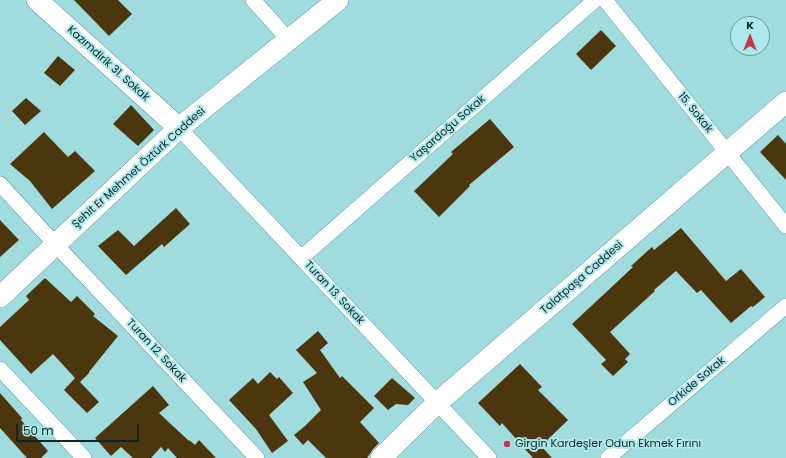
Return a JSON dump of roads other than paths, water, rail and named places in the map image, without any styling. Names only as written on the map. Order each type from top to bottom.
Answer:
[{"type":"street","name":"Kazımdirik 31. Sokak","points":[[37,0],[179,128]]},
{"type":"street","points":[[253,0],[289,40]]},
{"type":"street","name":"Şehit Er Mehmet Öztürk Caddesi","points":[[0,297],[179,128],[338,0]]},
{"type":"street","name":"Yaşardoğu Sokak","points":[[301,258],[595,0]]},
{"type":"street","name":"15. Sokak","points":[[605,0],[786,226]]},
{"type":"street","name":"Talatpaşa Caddesi","points":[[381,458],[437,403],[786,102]]},
{"type":"street","name":"Turan 13. Sokak","points":[[179,128],[489,458]]},
{"type":"street","name":"Turan 12. Sokak","points":[[0,184],[257,458]]},
{"type":"street","name":"Orkide Sokak","points":[[608,458],[786,306]]},
{"type":"street","points":[[0,369],[84,458]]},
{"type":"place","name":"Girgin Kardeşler Odun Ekmek Fırını","points":[[507,444]]}]
